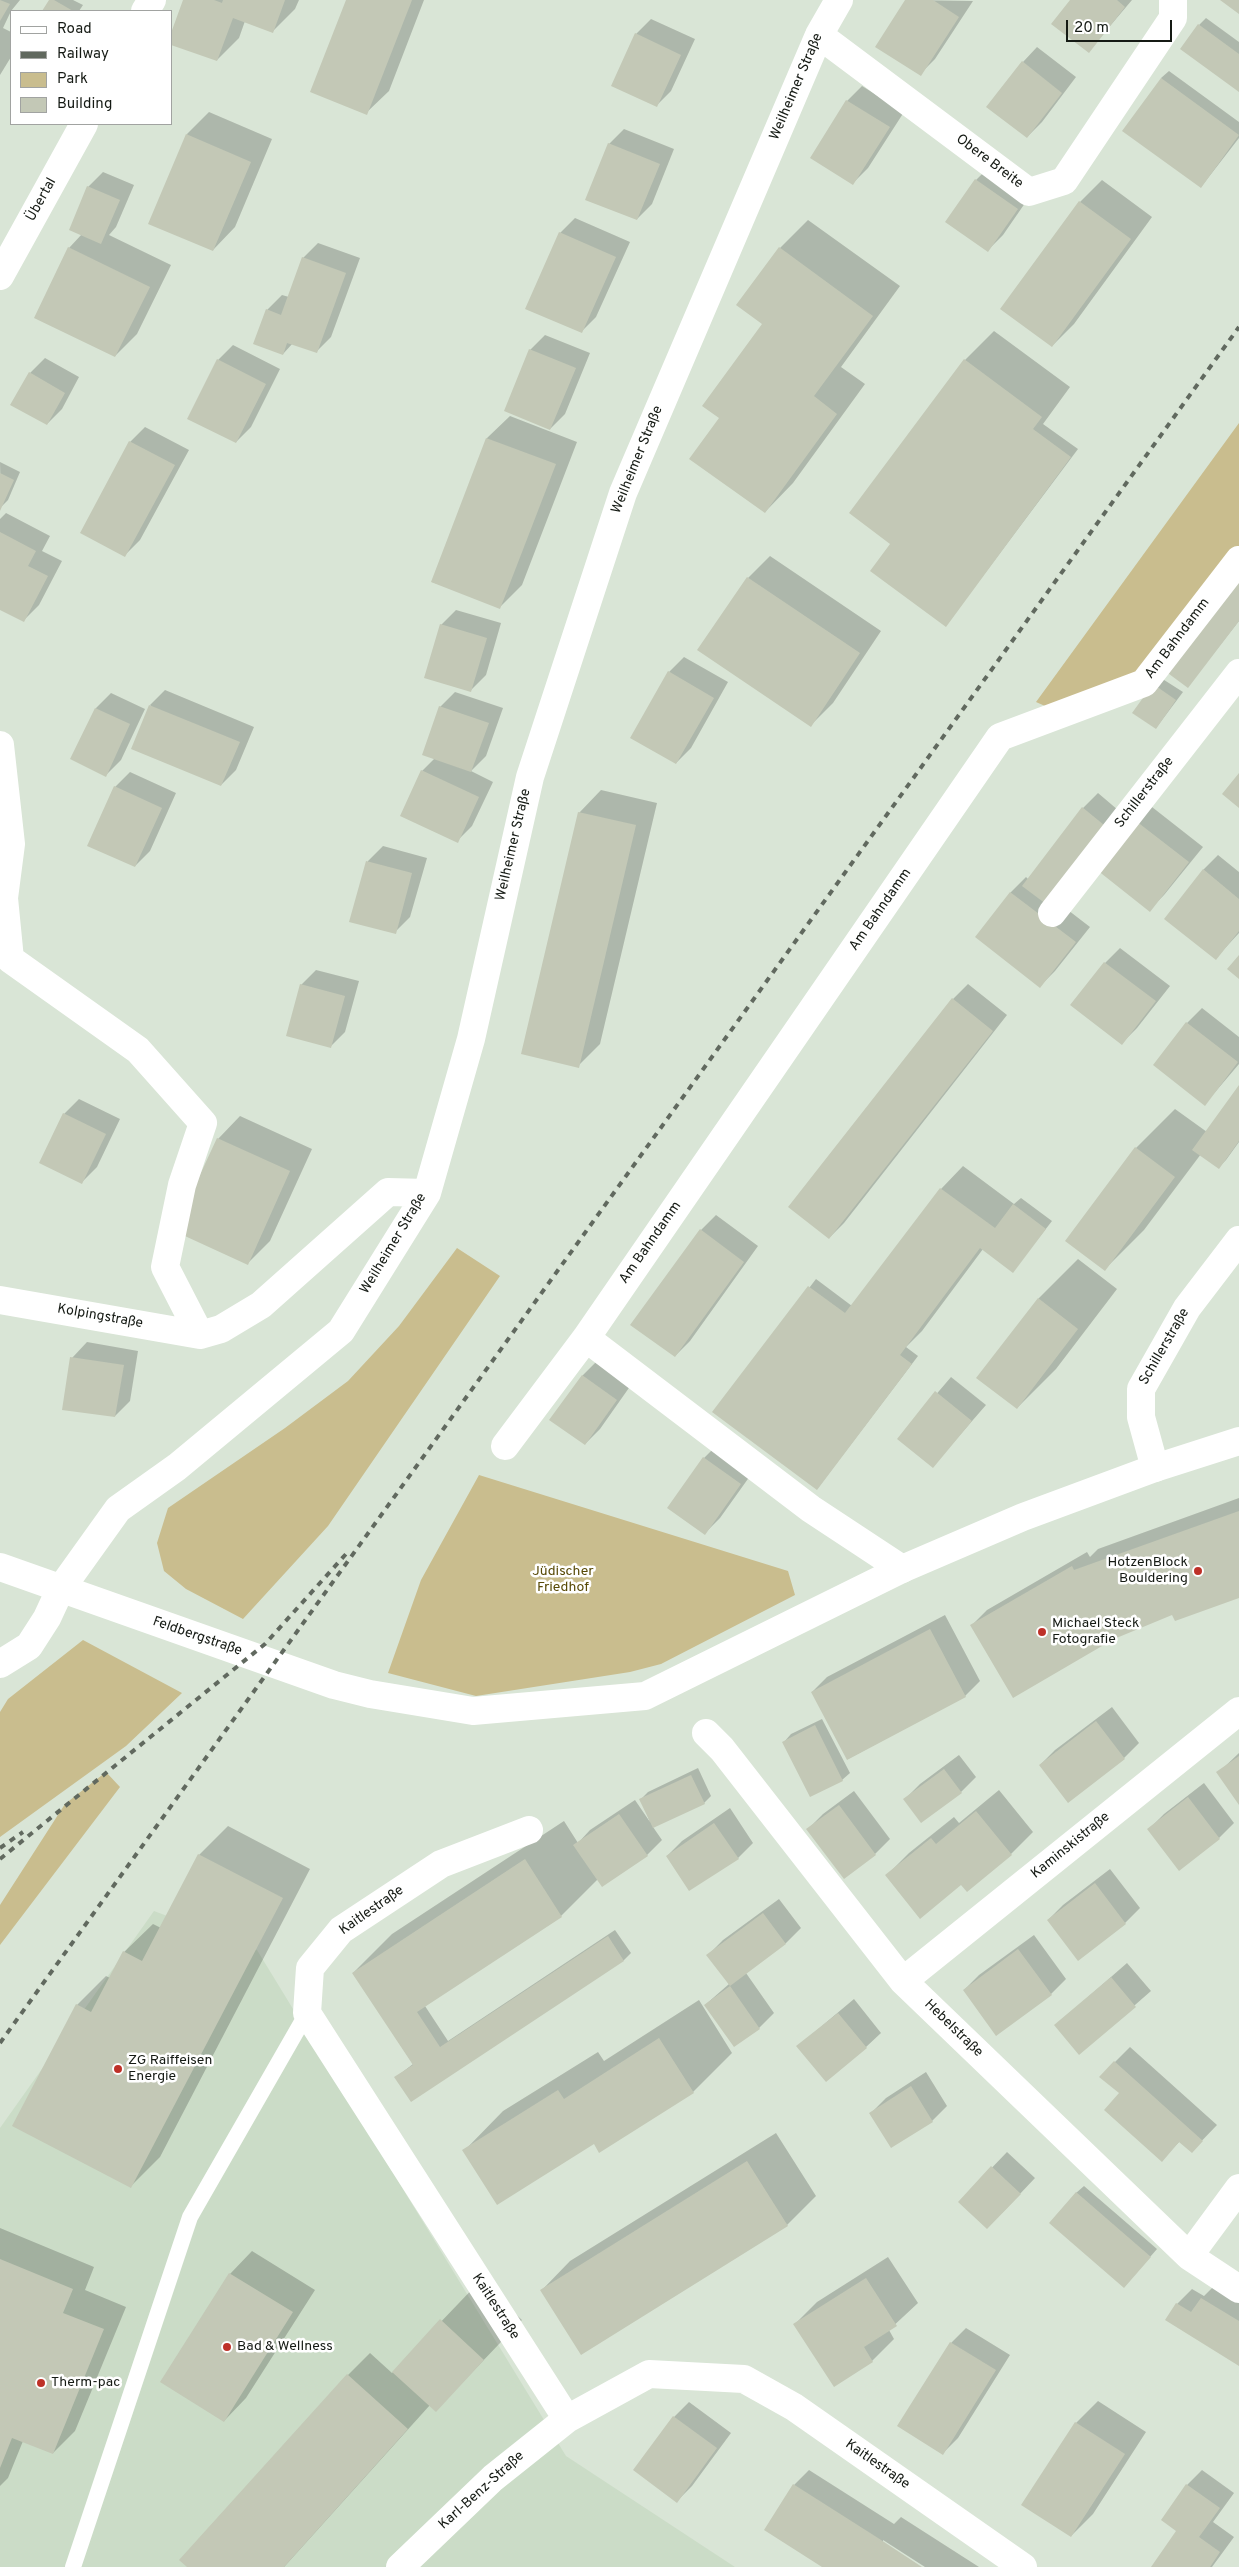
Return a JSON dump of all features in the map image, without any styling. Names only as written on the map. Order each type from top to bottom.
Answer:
[{"type":"street","name":"Weilheimer Straße","points":[[60,1590],[118,1509],[177,1467],[341,1331],[427,1193],[471,1039],[530,777],[622,493],[819,35],[839,0]]},
{"type":"street","name":"Obere Breite","points":[[819,35],[1029,192],[1064,181],[1173,18],[1173,0]]},
{"type":"street","name":"Übertal","points":[[0,276],[83,125]]},
{"type":"street","name":"Am Bahndamm","points":[[505,1446],[586,1338],[1000,737],[1144,683],[1239,560]]},
{"type":"street","name":"Schillerstraße","points":[[1052,913],[1239,673]]},
{"type":"street","points":[[0,745],[11,844],[2,901],[10,959],[138,1050],[203,1123],[182,1185],[165,1267],[200,1335],[221,1329],[261,1306],[388,1192],[427,1193]]},
{"type":"street","name":"Schillerstraße","points":[[1154,1468],[1142,1417],[1141,1389],[1187,1308],[1239,1240]]},
{"type":"street","name":"Kolpingstraße","points":[[0,1300],[200,1335]]},
{"type":"street","points":[[586,1338],[811,1509],[902,1569]]},
{"type":"street","name":"Feldbergstraße","points":[[0,1567],[60,1590],[334,1686],[370,1694],[473,1711],[646,1696],[902,1569],[1023,1517],[1154,1468],[1239,1441]]},
{"type":"street","points":[[1,1666],[29,1646],[47,1618],[60,1590]]},
{"type":"street","name":"Kaminskistraße","points":[[903,1981],[1239,1711]]},
{"type":"street","name":"Hebelstraße","points":[[706,1733],[722,1749],[903,1981],[1189,2256],[1239,2289]]},
{"type":"street","name":"Kaitlestraße","points":[[529,1830],[441,1864],[341,1930],[310,1968],[307,2013],[567,2418],[649,2374],[744,2379],[794,2407],[1023,2567]]},
{"type":"street","points":[[1189,2256],[1239,2188]]},
{"type":"street","name":"Karl-Benz-Straße","points":[[400,2567],[493,2478],[567,2418]]},
{"type":"lane","points":[[73,2567],[190,2217],[307,2013]]},
{"type":"shaded area","points":[[154,1911],[257,1950],[566,2456],[735,2567],[0,2567],[0,2128]]},
{"type":"green space","points":[[1239,423],[1239,560],[1144,683],[1063,714],[1036,702]]},
{"type":"green space","points":[[457,1248],[500,1276],[328,1526],[243,1619],[186,1589],[164,1571],[157,1543],[168,1508],[285,1428],[348,1381],[399,1326]]},
{"type":"green space","name":"Jüdischer Friedhof","points":[[479,1475],[788,1571],[795,1595],[661,1664],[630,1672],[476,1696],[388,1673],[421,1580]]},
{"type":"green space","points":[[83,1640],[182,1693],[126,1746],[0,1837],[0,1712],[8,1699]]},
{"type":"green space","points":[[106,1772],[120,1787],[0,1945],[0,1905],[65,1804]]},
{"type":"building","points":[[0,0],[10,4],[0,21]]},
{"type":"building","points":[[49,0],[54,0],[71,10],[43,10]]},
{"type":"building","points":[[183,0],[214,0],[222,3],[223,0],[285,0],[273,33],[233,18],[217,61],[172,45],[172,30]]},
{"type":"building","points":[[346,0],[412,0],[367,115],[310,92]]},
{"type":"building","points":[[905,0],[933,0],[959,17],[921,76],[875,47]]},
{"type":"building","points":[[1070,0],[1117,0],[1125,7],[1089,53],[1051,24]]},
{"type":"building","points":[[1220,0],[1239,0],[1239,14]]},
{"type":"building","points":[[1198,24],[1239,54],[1239,92],[1180,49]]},
{"type":"building","points":[[635,33],[681,55],[657,107],[611,86]]},
{"type":"building","points":[[1022,61],[1062,93],[1027,138],[986,107]]},
{"type":"building","points":[[1161,78],[1239,135],[1201,188],[1122,131]]},
{"type":"building","points":[[846,100],[890,127],[853,185],[810,158]]},
{"type":"building","points":[[186,134],[251,162],[213,251],[148,224]]},
{"type":"building","points":[[608,143],[660,164],[637,220],[585,200]]},
{"type":"building","points":[[975,179],[1018,209],[988,252],[945,222]]},
{"type":"building","points":[[87,186],[120,200],[101,244],[69,230]]},
{"type":"building","points":[[1079,201],[1131,239],[1052,347],[1000,309]]},
{"type":"building","points":[[559,232],[616,257],[582,333],[525,309]]},
{"type":"building","points":[[68,247],[150,287],[115,357],[34,318]]},
{"type":"building","points":[[779,247],[873,316],[814,396],[837,414],[765,513],[689,459],[719,418],[702,406],[762,324],[736,305]]},
{"type":"building","points":[[302,257],[346,273],[317,353],[287,343],[283,355],[253,344],[266,309],[281,315]]},
{"type":"building","points":[[529,349],[576,368],[550,430],[504,411]]},
{"type":"building","points":[[217,359],[266,384],[236,443],[187,419]]},
{"type":"building","points":[[964,359],[1042,417],[1033,429],[1071,457],[946,627],[870,571],[890,544],[849,513]]},
{"type":"building","points":[[29,372],[65,393],[47,425],[10,405]]},
{"type":"building","points":[[486,438],[556,464],[500,609],[431,582]]},
{"type":"building","points":[[129,441],[175,465],[125,557],[80,533]]},
{"type":"building","points":[[0,473],[14,480],[0,511]]},
{"type":"building","points":[[0,532],[36,551],[28,566],[48,576],[24,622],[0,610]]},
{"type":"building","points":[[1239,576],[1239,621],[1188,688],[1161,668]]},
{"type":"building","points":[[747,577],[860,653],[811,727],[697,650]]},
{"type":"building","points":[[440,624],[487,638],[471,692],[424,678]]},
{"type":"building","points":[[668,671],[714,698],[676,764],[630,738]]},
{"type":"building","points":[[1153,684],[1176,700],[1156,729],[1132,713]]},
{"type":"building","points":[[149,705],[240,742],[221,786],[131,749]]},
{"type":"building","points":[[439,706],[489,723],[471,772],[422,755]]},
{"type":"building","points":[[95,708],[130,724],[106,777],[70,759]]},
{"type":"building","points":[[421,770],[479,797],[458,843],[400,816]]},
{"type":"building","points":[[1239,773],[1239,808],[1222,794]]},
{"type":"building","points":[[114,786],[162,808],[135,867],[87,846]]},
{"type":"building","points":[[1082,807],[1104,825],[1046,904],[1022,886]]},
{"type":"building","points":[[578,812],[636,825],[579,1068],[521,1054]]},
{"type":"building","points":[[1136,821],[1189,862],[1150,912],[1097,870]]},
{"type":"building","points":[[366,861],[412,873],[396,934],[349,922]]},
{"type":"building","points":[[1203,869],[1239,899],[1239,931],[1216,960],[1164,919]]},
{"type":"building","points":[[1010,892],[1076,942],[1040,988],[975,937]]},
{"type":"building","points":[[1239,955],[1239,979],[1227,969]]},
{"type":"building","points":[[1104,962],[1156,1001],[1122,1045],[1070,1005]]},
{"type":"building","points":[[300,984],[345,996],[331,1048],[286,1036]]},
{"type":"building","points":[[952,998],[993,1031],[829,1239],[788,1207]]},
{"type":"building","points":[[1186,1022],[1238,1062],[1205,1106],[1153,1065]]},
{"type":"building","points":[[1239,1085],[1239,1141],[1219,1169],[1192,1150]]},
{"type":"building","points":[[63,1113],[106,1134],[82,1184],[39,1163]]},
{"type":"building","points":[[217,1138],[290,1171],[248,1265],[174,1231]]},
{"type":"building","points":[[1135,1147],[1175,1177],[1105,1271],[1065,1241]]},
{"type":"building","points":[[940,1188],[995,1228],[1013,1204],[1046,1229],[1013,1273],[980,1248],[900,1355],[912,1364],[817,1490],[712,1412],[808,1286],[845,1313]]},
{"type":"building","points":[[700,1229],[744,1262],[675,1357],[630,1325]]},
{"type":"building","points":[[1038,1298],[1078,1329],[1017,1409],[976,1378]]},
{"type":"building","points":[[70,1357],[124,1365],[115,1417],[62,1410]]},
{"type":"building","points":[[582,1375],[617,1400],[585,1445],[549,1420]]},
{"type":"building","points":[[935,1391],[972,1421],[933,1468],[897,1439]]},
{"type":"building","points":[[703,1457],[741,1484],[705,1535],[667,1508]]},
{"type":"building","points":[[1239,1511],[1239,1598],[1175,1621],[1172,1615],[1114,1639],[1013,1698],[970,1625],[1072,1566],[1074,1570]]},
{"type":"building","points":[[930,1629],[966,1697],[847,1760],[811,1692]]},
{"type":"building","points":[[1096,1721],[1125,1759],[1068,1803],[1039,1765]]},
{"type":"building","points":[[815,1725],[843,1781],[810,1797],[782,1742]]},
{"type":"building","points":[[1239,1756],[1239,1805],[1216,1772]]},
{"type":"building","points":[[944,1769],[962,1793],[921,1823],[903,1799]]},
{"type":"building","points":[[691,1775],[705,1804],[653,1828],[639,1799]]},
{"type":"building","points":[[1188,1797],[1220,1839],[1179,1871],[1147,1829]]},
{"type":"building","points":[[839,1805],[876,1855],[844,1879],[806,1829]]},
{"type":"building","points":[[976,1811],[1012,1855],[967,1892],[961,1885],[920,1919],[885,1875],[931,1838],[936,1844]]},
{"type":"building","points":[[619,1814],[648,1856],[602,1887],[573,1845]]},
{"type":"building","points":[[714,1823],[739,1859],[689,1891],[666,1856]]},
{"type":"building","name":"ZG Raiffeisen Energie","points":[[198,1854],[283,1898],[131,2188],[12,2126],[76,2004],[91,2012],[123,1951],[142,1961]]},
{"type":"building","points":[[525,1859],[562,1917],[417,2012],[440,2047],[608,1936],[624,1961],[411,2102],[394,2077],[413,2065],[352,1973]]},
{"type":"building","points":[[1095,1883],[1126,1924],[1078,1961],[1047,1920]]},
{"type":"building","points":[[763,1913],[786,1944],[730,1986],[706,1955]]},
{"type":"building","points":[[1018,1949],[1052,1995],[996,2036],[963,1990]]},
{"type":"building","points":[[1111,1977],[1136,2007],[1079,2055],[1054,2025]]},
{"type":"building","points":[[730,1986],[760,2029],[734,2047],[704,2005]]},
{"type":"building","points":[[838,2013],[867,2048],[826,2082],[796,2046]]},
{"type":"building","points":[[659,2038],[694,2093],[599,2153],[594,2144],[497,2205],[462,2150],[558,2090],[564,2099]]},
{"type":"building","points":[[1114,2061],[1203,2141],[1192,2153],[1179,2142],[1162,2162],[1104,2110],[1119,2093],[1099,2077]]},
{"type":"building","points":[[911,2086],[933,2122],[891,2148],[869,2113]]},
{"type":"building","points":[[747,2161],[788,2226],[581,2355],[540,2290]]},
{"type":"building","points":[[991,2166],[1021,2194],[987,2229],[958,2202]]},
{"type":"building","points":[[1076,2192],[1151,2257],[1124,2288],[1049,2223]]},
{"type":"building","name":"Therm-pac","points":[[0,2259],[73,2289],[63,2313],[104,2329],[53,2454],[12,2438],[0,2468]]},
{"type":"building","name":"Bad & Wellness","points":[[229,2273],[293,2312],[224,2422],[160,2382]]},
{"type":"building","points":[[866,2278],[897,2326],[864,2347],[873,2362],[834,2387],[793,2324]]},
{"type":"building","points":[[1201,2298],[1239,2321],[1239,2366],[1165,2320],[1176,2303],[1191,2312]]},
{"type":"building","points":[[440,2319],[484,2360],[436,2412],[392,2372]]},
{"type":"building","points":[[950,2342],[996,2370],[943,2455],[897,2426]]},
{"type":"building","points":[[347,2374],[408,2429],[284,2567],[187,2567],[179,2560]]},
{"type":"building","points":[[673,2416],[717,2448],[677,2503],[633,2470]]},
{"type":"building","points":[[1075,2422],[1125,2454],[1071,2537],[1021,2505]]},
{"type":"building","points":[[793,2484],[922,2567],[822,2567],[764,2530]]},
{"type":"building","points":[[1186,2484],[1220,2508],[1199,2537],[1220,2552],[1210,2567],[1151,2567],[1176,2531],[1161,2520]]},
{"type":"railway","points":[[0,2043],[1239,327]]},
{"type":"railway","points":[[0,1859],[265,1644],[346,1554]]},
{"type":"railway","points":[[0,1848],[23,1832]]},
{"type":"place","name":"HotzenBlock Bouldering","points":[[1198,1571]]},
{"type":"place","name":"Michael Steck Fotografie","points":[[1042,1632]]},
{"type":"place","name":"ZG Raiffeisen Energie","points":[[118,2069]]},
{"type":"place","name":"Bad & Wellness","points":[[227,2347]]},
{"type":"place","name":"Therm-pac","points":[[41,2383]]}]
